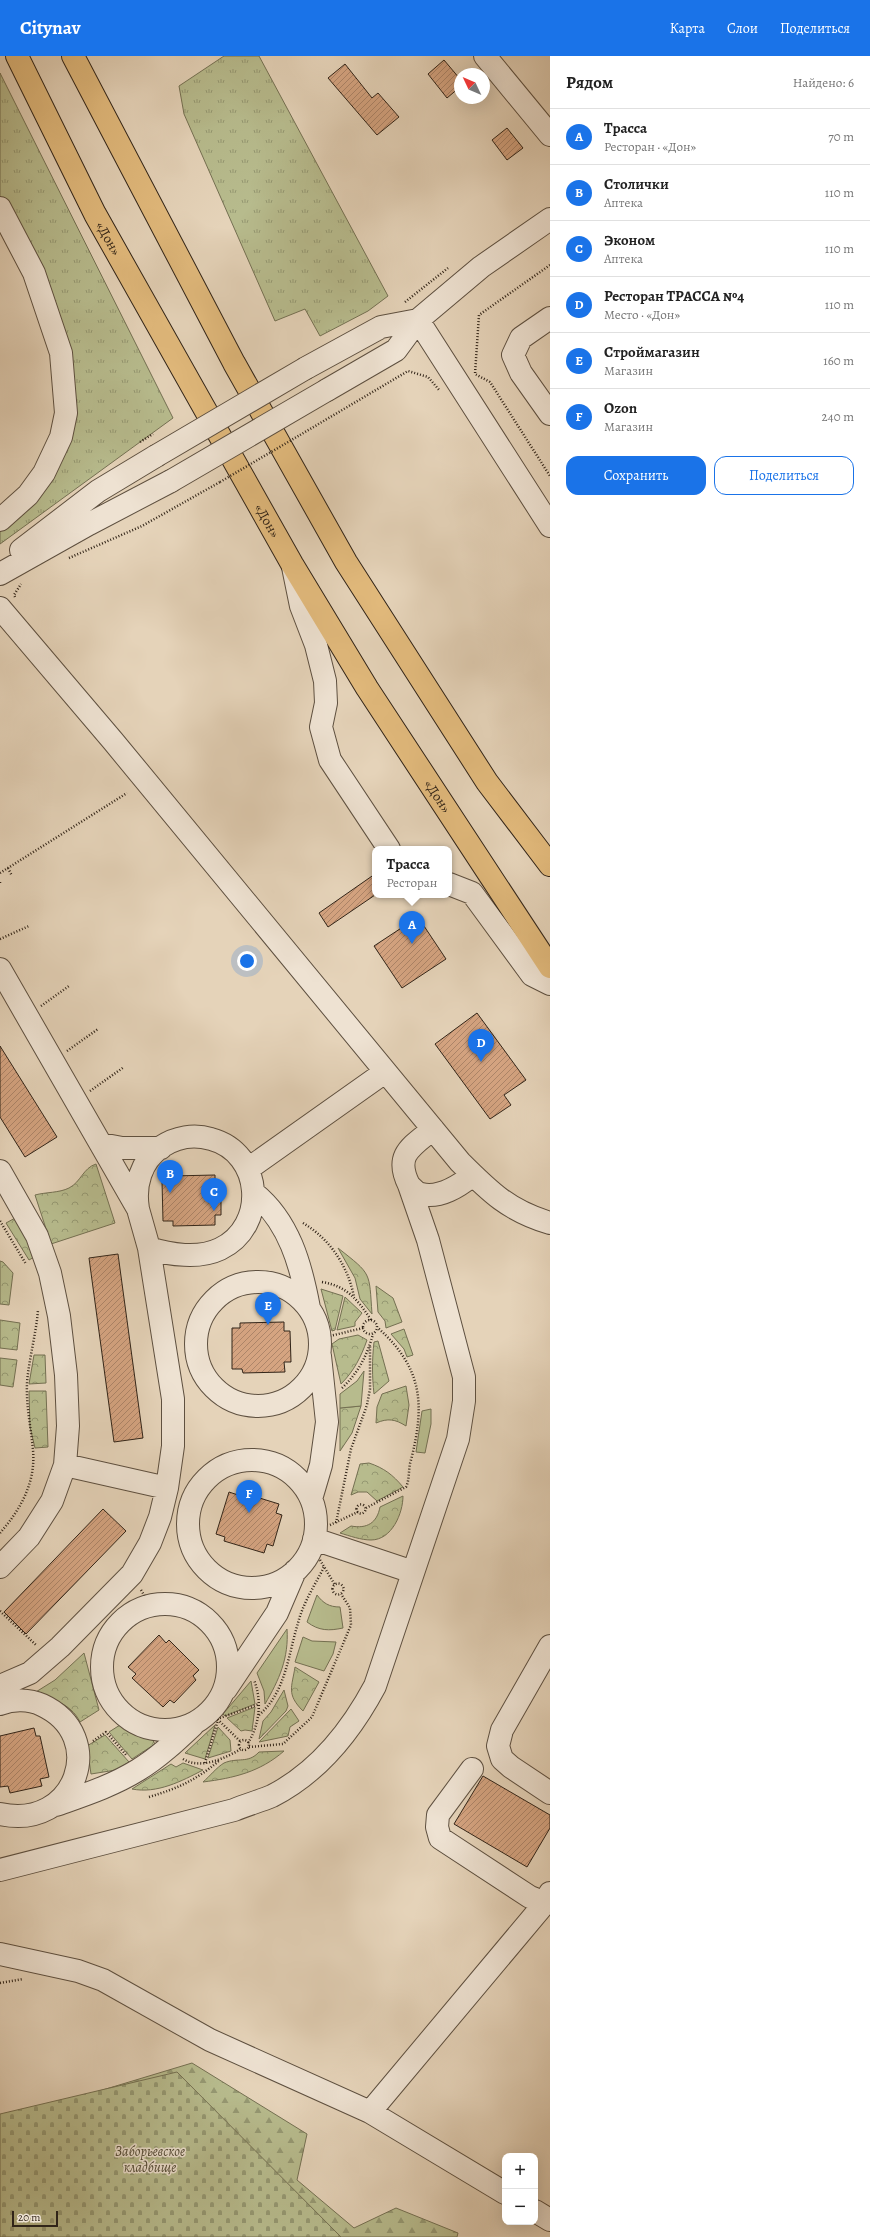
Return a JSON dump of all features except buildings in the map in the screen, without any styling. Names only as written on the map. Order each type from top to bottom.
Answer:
[{"type":"highway","name":"«Дон»","points":[[16,56],[95,214],[292,564],[367,688],[550,967]]},
{"type":"highway","points":[[73,56],[234,363],[346,562],[487,782],[550,865]]},
{"type":"street","points":[[485,56],[550,134]]},
{"type":"street","points":[[0,208],[34,273],[62,353],[66,413],[62,437],[44,473],[28,495],[0,520]]},
{"type":"street","points":[[0,574],[89,524],[171,481],[396,350],[418,320],[481,267],[550,219]]},
{"type":"street","points":[[550,318],[521,338],[513,355],[521,373],[550,414]]},
{"type":"street","points":[[0,569],[29,544],[98,491],[156,456],[306,368],[381,327],[418,320]]},
{"type":"street","points":[[418,320],[550,526]]},
{"type":"street","points":[[292,564],[300,606],[316,645],[325,681],[326,703],[322,727],[330,760],[387,846]]},
{"type":"street","points":[[8,604],[118,747],[385,1072],[473,1175],[507,1206],[528,1217],[550,1223]]},
{"type":"street","points":[[452,885],[472,893],[532,975],[550,984]]},
{"type":"street","points":[[0,969],[138,1209],[149,1248],[173,1399],[172,1446],[167,1488],[150,1543],[132,1574],[30,1673],[0,1686]]},
{"type":"street","points":[[248,1169],[385,1072]]},
{"type":"street","points":[[0,1870],[234,1810],[271,1796],[299,1779],[326,1757],[344,1737],[359,1716],[375,1686],[458,1439],[464,1401],[464,1377],[428,1240],[409,1185],[402,1172],[403,1158],[412,1146],[433,1129]]},
{"type":"street","points":[[138,1209],[137,1186],[145,1164],[161,1148],[182,1138],[205,1137],[226,1145],[236,1152],[248,1169],[254,1193],[254,1205],[245,1227],[238,1236],[220,1249],[197,1255],[166,1253],[149,1248]]},
{"type":"street","points":[[102,1144],[122,1148],[161,1148]]},
{"type":"street","points":[[0,1171],[37,1236],[50,1273],[59,1316],[66,1375],[68,1426],[65,1465],[52,1501],[30,1538],[0,1566]]},
{"type":"street","points":[[428,1240],[431,1214],[437,1202],[446,1192],[473,1175]]},
{"type":"street","points":[[409,1185],[420,1194],[432,1195],[446,1192]]},
{"type":"street","points":[[254,1193],[271,1207],[281,1223],[302,1274],[309,1308],[325,1345],[327,1422],[321,1465],[311,1499]]},
{"type":"street","points":[[309,1308],[291,1291],[268,1282],[256,1282],[232,1287],[217,1298],[205,1312],[196,1334],[197,1359],[207,1381],[225,1398],[236,1403],[261,1407],[284,1401],[304,1387],[314,1372],[325,1345]]},
{"type":"street","points":[[249,1460],[274,1464],[286,1469],[305,1487],[311,1499],[318,1541],[295,1571],[273,1585],[260,1588],[234,1586],[212,1575],[196,1558],[188,1536],[188,1512],[197,1490],[214,1472],[225,1465],[249,1460]]},
{"type":"street","points":[[65,1465],[167,1488]]},
{"type":"street","points":[[318,1541],[413,1572]]},
{"type":"street","points":[[0,1814],[11,1817],[28,1816],[99,1790],[139,1770],[212,1714],[277,1613],[295,1571]]},
{"type":"street","points":[[148,1602],[189,1608],[200,1614],[217,1632],[223,1642],[228,1667],[223,1691],[212,1714],[177,1729],[165,1730],[146,1727],[130,1720],[120,1712],[106,1691],[102,1667],[103,1655],[109,1637],[120,1622],[148,1602]]},
{"type":"street","points":[[550,1648],[502,1730],[498,1746],[502,1759],[511,1767],[550,1793]]},
{"type":"street","points":[[0,1704],[16,1700],[27,1701],[49,1708],[66,1723],[72,1733],[77,1751],[77,1767],[70,1788],[54,1806]]},
{"type":"street","points":[[472,1769],[438,1815],[437,1828],[440,1838],[530,1897],[548,1898]]},
{"type":"street","points":[[370,2112],[548,1898]]},
{"type":"street","points":[[0,1954],[89,1974],[210,2040],[370,2112],[502,2191]]},
{"type":"street","points":[[538,2213],[550,2220]]},
{"type":"path","points":[[400,305],[450,266]]},
{"type":"path","points":[[550,266],[479,315],[475,374],[490,382],[550,476]]},
{"type":"path","points":[[64,560],[142,526],[174,510],[408,371],[428,377],[443,395]]},
{"type":"path","points":[[8,604],[22,584],[28,580]]},
{"type":"path","points":[[0,873],[127,793]]},
{"type":"path","points":[[8,868],[12,876]]},
{"type":"path","points":[[0,939],[29,926]]},
{"type":"path","points":[[27,1015],[69,986]]},
{"type":"path","points":[[53,1060],[98,1029]]},
{"type":"path","points":[[76,1100],[124,1067]]},
{"type":"path","points":[[0,1221],[28,1268]]},
{"type":"path","points":[[299,1221],[309,1227],[337,1254],[352,1284],[354,1297]]},
{"type":"path","points":[[316,1281],[335,1284],[348,1291],[371,1320],[377,1324],[378,1328],[400,1350],[411,1368],[418,1389],[420,1409],[418,1432],[406,1487],[366,1508],[363,1513],[358,1512],[336,1523],[318,1541],[324,1567],[335,1584],[333,1592],[336,1594],[341,1594]]},
{"type":"path","points":[[0,1534],[25,1499],[32,1475],[33,1451],[27,1413],[27,1383],[38,1308]]},
{"type":"path","points":[[325,1345],[363,1328],[364,1323],[371,1320]]},
{"type":"path","points":[[363,1328],[366,1333],[373,1334]]},
{"type":"path","points":[[337,1393],[356,1373],[370,1346],[373,1334],[378,1328]]},
{"type":"path","points":[[336,1523],[350,1457],[367,1406],[370,1389],[370,1346]]},
{"type":"path","points":[[358,1512],[356,1509],[359,1504],[362,1504],[366,1508]]},
{"type":"path","points":[[259,1715],[276,1694],[285,1673],[298,1622],[307,1599],[324,1567]]},
{"type":"path","points":[[335,1584],[340,1584],[343,1586],[344,1590],[341,1594]]},
{"type":"path","points":[[149,1797],[179,1788],[203,1774],[220,1760],[241,1749],[247,1750],[249,1747],[283,1744],[312,1717],[351,1625],[352,1616],[350,1608],[341,1594]]},
{"type":"path","points":[[0,1611],[48,1657]]},
{"type":"path","points":[[249,1747],[248,1742],[254,1733],[259,1715],[259,1704],[253,1677]]},
{"type":"path","points":[[212,1714],[259,1704]]},
{"type":"path","points":[[212,1714],[241,1742]]},
{"type":"path","points":[[205,1763],[212,1714]]},
{"type":"path","points":[[77,1751],[106,1732],[139,1770]]},
{"type":"path","points":[[241,1742],[245,1740],[248,1742]]},
{"type":"path","points":[[241,1742],[239,1746],[241,1749]]},
{"type":"path","points":[[180,1757],[186,1761],[205,1763],[220,1760]]},
{"type":"green space","points":[[224,56],[259,56],[388,296],[368,311],[320,336],[305,309],[275,321],[184,114],[179,86]]},
{"type":"green space","points":[[0,73],[173,418],[0,544],[0,529],[69,414],[32,269],[0,222]]},
{"type":"green space","points":[[96,1164],[115,1223],[51,1244],[35,1195],[61,1191],[69,1188],[88,1169]]},
{"type":"green space","points":[[17,1217],[36,1256],[29,1260],[6,1223]]},
{"type":"green space","points":[[338,1248],[363,1269],[367,1275],[369,1281],[372,1314],[360,1299],[355,1278]]},
{"type":"green space","points":[[0,1261],[3,1262],[13,1273],[9,1305],[0,1304]]},
{"type":"green space","points":[[376,1286],[393,1298],[402,1322],[386,1328],[385,1321],[378,1312]]},
{"type":"green space","points":[[321,1289],[343,1296],[335,1330],[332,1331]]},
{"type":"green space","points":[[345,1297],[362,1313],[355,1322],[355,1326],[337,1330]]},
{"type":"green space","points":[[0,1320],[20,1323],[17,1350],[0,1348]]},
{"type":"green space","points":[[404,1329],[413,1355],[407,1357],[404,1349],[391,1334]]},
{"type":"green space","points":[[358,1335],[367,1340],[357,1364],[341,1384],[332,1344],[339,1339]]},
{"type":"green space","points":[[378,1341],[389,1381],[374,1394],[372,1368],[373,1349],[374,1342]]},
{"type":"green space","points":[[34,1355],[45,1355],[46,1383],[29,1384]]},
{"type":"green space","points":[[0,1358],[17,1360],[13,1387],[0,1385]]},
{"type":"green space","points":[[364,1371],[361,1406],[340,1408],[340,1394],[357,1381]]},
{"type":"green space","points":[[406,1386],[409,1405],[406,1426],[391,1420],[384,1420],[376,1423],[377,1407],[382,1394]]},
{"type":"green space","points":[[29,1391],[46,1391],[48,1447],[35,1448],[30,1427]]},
{"type":"green space","points":[[361,1406],[352,1433],[340,1451],[340,1408]]},
{"type":"green space","points":[[431,1409],[431,1424],[425,1453],[416,1452],[422,1411]]},
{"type":"green space","points":[[369,1463],[388,1472],[403,1487],[377,1501],[367,1492],[358,1492],[351,1495],[360,1464]]},
{"type":"green space","points":[[403,1496],[401,1510],[395,1524],[385,1536],[378,1539],[367,1540],[340,1533],[351,1526],[362,1527],[370,1524],[379,1513],[380,1507]]},
{"type":"green space","points":[[317,1595],[327,1604],[340,1607],[343,1628],[324,1630],[307,1622]]},
{"type":"green space","points":[[287,1629],[285,1659],[275,1686],[265,1704],[264,1691],[257,1673]]},
{"type":"green space","points":[[303,1637],[312,1641],[336,1642],[333,1654],[324,1671],[295,1662]]},
{"type":"green space","points":[[84,1653],[99,1710],[80,1722],[71,1710],[59,1702],[31,1695],[55,1680]]},
{"type":"green space","points":[[295,1667],[319,1682],[303,1711],[292,1695]]},
{"type":"green space","points":[[251,1681],[255,1704],[225,1716],[223,1714]]},
{"type":"green space","points":[[284,1690],[288,1706],[286,1711],[259,1739],[263,1721],[271,1712]]},
{"type":"green space","points":[[255,1707],[252,1731],[241,1731],[227,1718]]},
{"type":"green space","points":[[291,1709],[299,1721],[290,1727],[288,1736],[259,1742]]},
{"type":"green space","points":[[120,1725],[134,1735],[152,1739],[155,1744],[132,1759],[109,1732]]},
{"type":"green space","points":[[215,1725],[205,1759],[185,1753]]},
{"type":"green space","points":[[218,1727],[230,1740],[231,1751],[208,1758]]},
{"type":"green space","points":[[105,1735],[129,1762],[116,1770],[91,1774],[87,1746]]},
{"type":"green space","points":[[284,1751],[266,1764],[246,1773],[203,1782],[219,1767],[229,1761],[251,1758],[259,1752]]},
{"type":"green space","points":[[183,1763],[203,1770],[169,1786],[151,1790],[132,1789],[171,1764],[176,1767]]},
{"type":"green space","name":"Заборьевское кладбище","points":[[192,2063],[307,2134],[297,2180],[354,2228],[396,2208],[458,2233],[457,2237],[0,2237],[0,2121]]},
{"type":"green space","name":"Заборьевское кладбище","points":[[177,2072],[341,2237],[0,2237],[0,2114]]},
{"type":"place","name":"Трасса","points":[[412,944]]},
{"type":"place","name":"Ресторан ТРАССА №4","points":[[481,1062]]},
{"type":"place","name":"Столички","points":[[170,1193]]},
{"type":"place","name":"Эконом","points":[[214,1211]]},
{"type":"place","name":"Строймагазин","points":[[268,1325]]},
{"type":"place","name":"Ozon","points":[[249,1513]]}]
